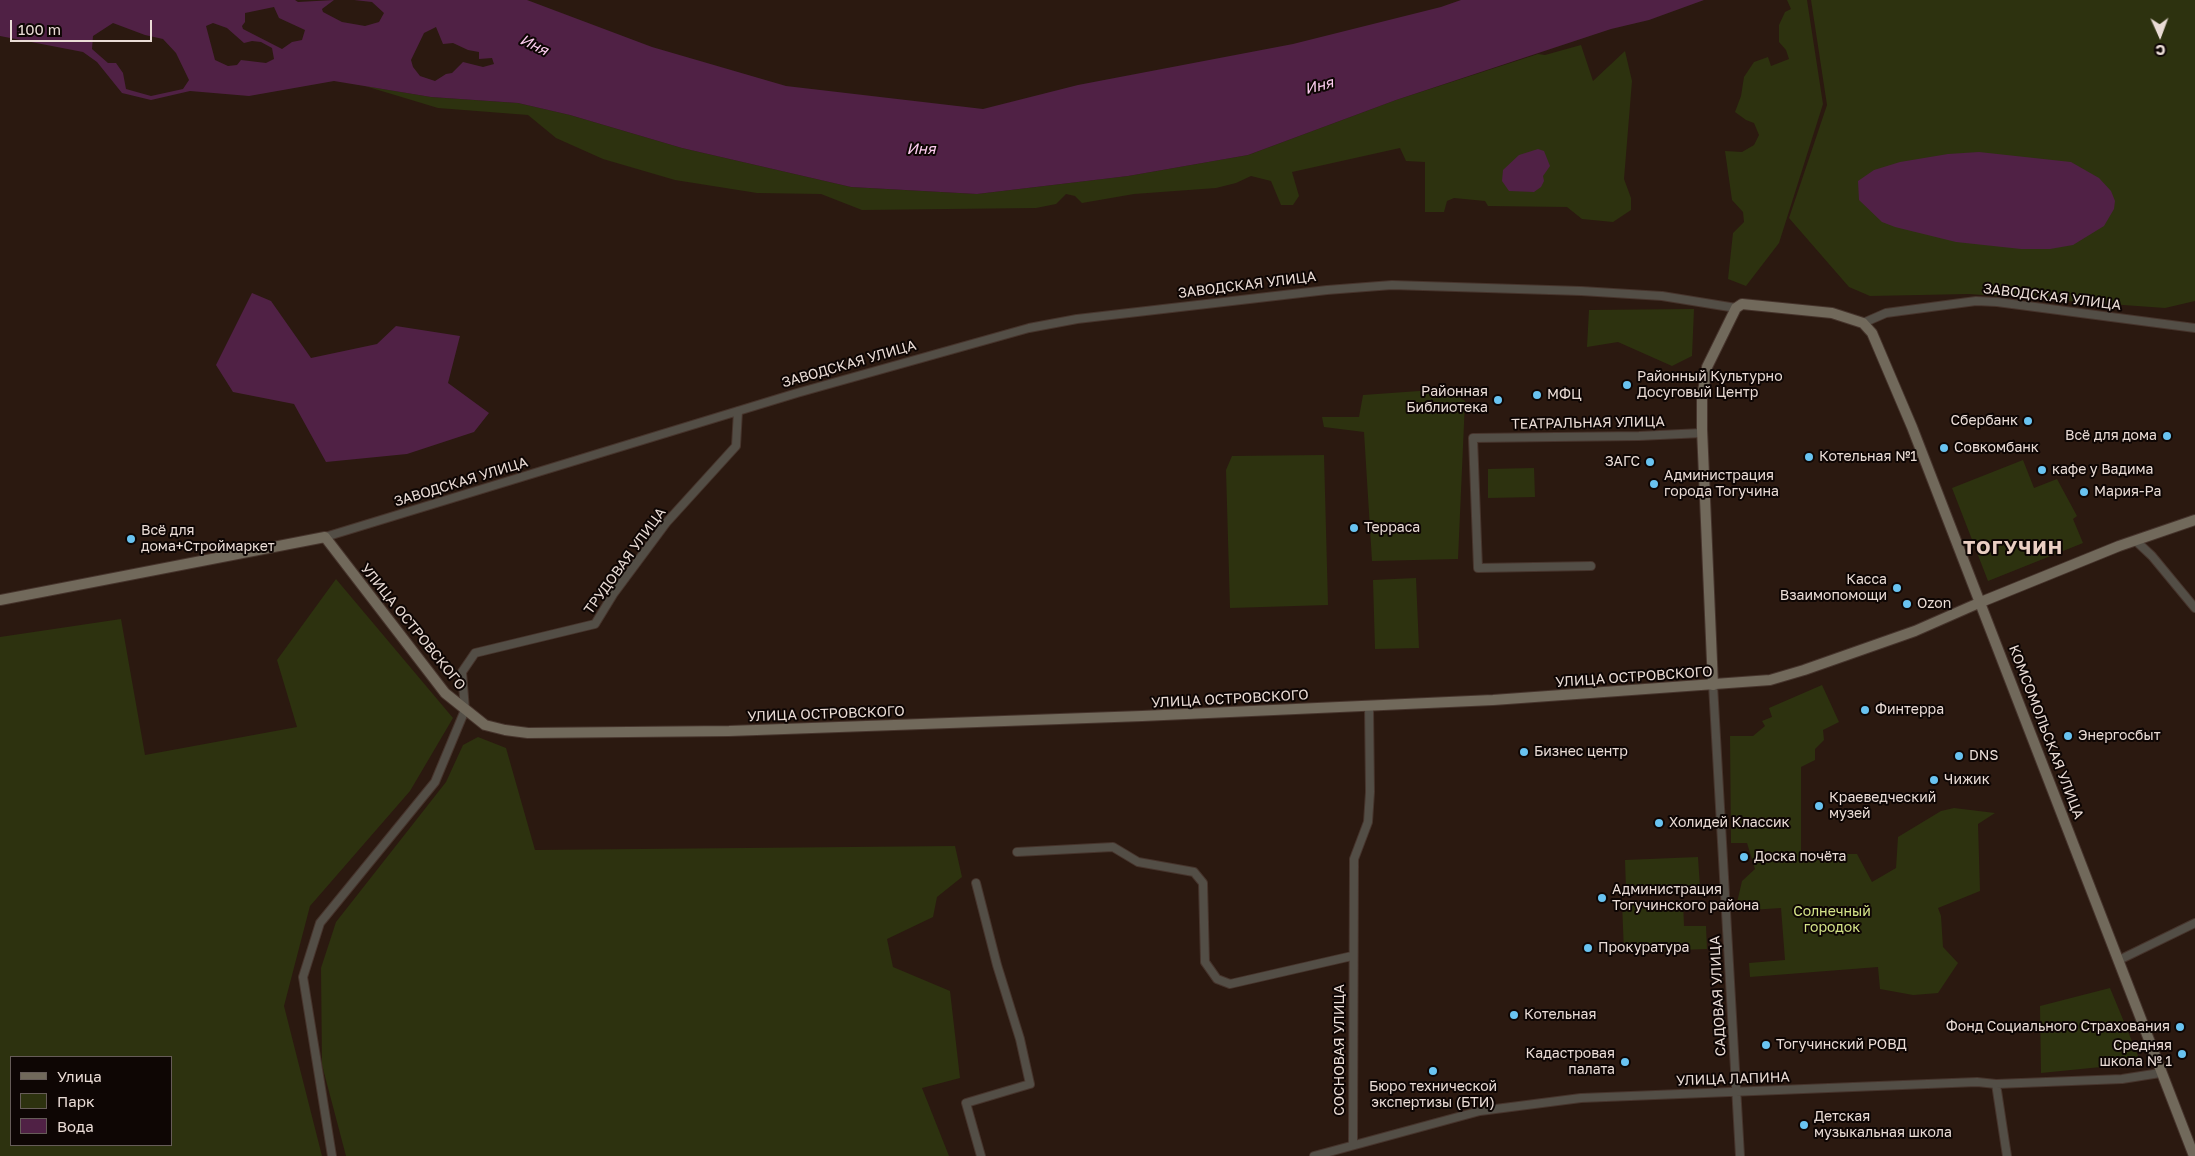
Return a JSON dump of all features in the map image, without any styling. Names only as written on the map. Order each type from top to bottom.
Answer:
[{"type":"street","name":"ЗАВОДСКАЯ УЛИЦА","points":[[325,537],[738,411],[1029,328],[1077,319],[1327,290],[1423,286],[1581,291],[1662,296],[1736,308],[1742,304],[1795,308],[1832,313],[1863,323],[1886,313],[1976,301],[1997,302],[2195,328]]},
{"type":"street","points":[[1713,685],[1702,398],[1707,367],[1736,308]]},
{"type":"street","name":"КОМСОМОЛЬСКАЯ УЛИЦА","points":[[1863,323],[1872,333],[1912,426],[2119,960],[2160,1073],[2194,1156]]},
{"type":"street","name":"ТРУДОВАЯ УЛИЦА","points":[[465,710],[462,672],[475,653],[595,624],[614,593],[666,523],[736,446],[738,411]]},
{"type":"street","name":"ТЕАТРАЛЬНАЯ УЛИЦА","points":[[1591,566],[1478,568],[1474,438],[1639,436],[1702,433]]},
{"type":"street","name":"УЛИЦА ОСТРОВСКОГО","points":[[325,537],[445,693],[484,725],[528,733],[748,730],[1369,706],[1770,680],[1915,631],[1980,602],[2195,520]]},
{"type":"street","points":[[0,600],[325,537]]},
{"type":"street","points":[[2136,541],[2152,556],[2195,608]]},
{"type":"street","name":"САДОВАЯ УЛИЦА","points":[[1713,685],[1740,1156]]},
{"type":"street","name":"СОСНОВАЯ УЛИЦА","points":[[1353,1144],[1352,956],[1354,859],[1368,822],[1370,792],[1369,706]]},
{"type":"street","points":[[332,1156],[303,978],[320,923],[435,782],[465,710]]},
{"type":"street","points":[[1017,852],[1113,847],[1138,862],[1194,872],[1203,883],[1205,962],[1217,979],[1230,984],[1352,956]]},
{"type":"street","points":[[976,883],[996,965],[1020,1039],[1030,1084],[966,1103],[981,1156]]},
{"type":"street","points":[[2119,960],[2195,923]]},
{"type":"street","name":"УЛИЦА ЛАПИНА","points":[[1314,1156],[1480,1111],[1581,1098],[1977,1082],[1996,1084],[2122,1079],[2160,1073]]},
{"type":"street","points":[[1996,1084],[2008,1156]]},
{"type":"green space","points":[[1787,0],[1807,0],[1823,104],[1779,243],[1746,286],[1728,279],[1733,233],[1744,222],[1743,212],[1732,200],[1725,151],[1742,152],[1754,145],[1759,135],[1754,123],[1735,112],[1741,96],[1744,77],[1754,62],[1768,57],[1771,66],[1789,59],[1786,50],[1779,42],[1779,25],[1785,12],[1791,9]]},
{"type":"green space","points":[[1811,0],[2195,0],[2195,301],[2165,308],[1969,294],[1870,296],[1849,287],[1789,218],[1827,105]]},
{"type":"green space","points":[[1581,45],[1593,81],[1625,51],[1632,81],[1624,179],[1631,198],[1631,210],[1613,222],[1582,219],[1567,207],[1488,206],[1485,201],[1454,198],[1447,201],[1444,212],[1425,212],[1425,162],[1406,161],[1400,148],[1292,172],[1299,196],[1293,205],[1281,205],[1271,181],[1251,176],[1236,183],[1216,188],[1134,194],[1082,203],[1075,196],[1066,194],[1056,204],[1036,208],[862,210],[821,194],[757,193],[675,180],[603,159],[556,138],[528,115],[438,108],[365,86],[431,97],[518,103],[570,115],[682,148],[851,187],[977,194],[1128,176],[1248,155],[1396,100],[1538,54],[1545,55]]},
{"type":"green space","points":[[1694,309],[1692,356],[1672,366],[1618,342],[1587,347],[1589,310]]},
{"type":"green space","points":[[1447,389],[1465,401],[1458,559],[1372,561],[1364,432],[1324,427],[1322,417],[1359,417],[1363,395]]},
{"type":"green space","points":[[1324,455],[1328,605],[1230,608],[1226,470],[1232,456]]},
{"type":"green space","points":[[2023,460],[2034,488],[2057,479],[2077,516],[2073,519],[2083,543],[1988,581],[1952,488]]},
{"type":"green space","points":[[1534,468],[1535,497],[1488,498],[1488,469]]},
{"type":"green space","points":[[1416,578],[1419,648],[1375,649],[1373,580]]},
{"type":"green space","points":[[336,579],[453,718],[410,791],[310,906],[284,1006],[322,1156],[0,1156],[0,637],[121,619],[145,755],[297,727],[277,660]]},
{"type":"green space","name":"Солнечный городок","points":[[1822,685],[1839,722],[1823,730],[1824,740],[1815,749],[1815,760],[1801,767],[1801,854],[1857,854],[1872,882],[1896,868],[1898,837],[1941,811],[1954,808],[1995,813],[1978,824],[1980,891],[1938,908],[1941,916],[1943,947],[1958,963],[1938,993],[1913,995],[1880,989],[1878,967],[1750,977],[1749,963],[1785,960],[1781,908],[1735,911],[1742,881],[1755,869],[1747,843],[1731,843],[1730,736],[1753,736],[1765,726],[1762,721],[1772,717],[1769,708]]},
{"type":"green space","points":[[478,737],[506,748],[535,850],[955,846],[962,877],[937,897],[933,917],[887,939],[893,967],[950,991],[960,1078],[922,1088],[949,1156],[346,1156],[322,1065],[321,968],[336,922],[446,782],[463,745]]},
{"type":"green space","points":[[1698,857],[1700,887],[1626,890],[1625,860]]},
{"type":"green space","points":[[1683,900],[1684,926],[1706,926],[1707,949],[1624,952],[1622,902]]},
{"type":"green space","points":[[2110,988],[2141,1063],[2041,1073],[2040,1006]]},
{"type":"water","name":"Иня","points":[[0,0],[295,0],[298,2],[334,0],[322,9],[323,12],[342,22],[365,26],[379,22],[384,13],[372,2],[354,0],[527,0],[652,47],[786,86],[983,109],[1078,85],[1293,44],[1441,7],[1461,0],[1704,0],[1649,20],[1611,29],[1396,100],[1248,155],[1128,176],[977,194],[851,187],[682,148],[570,115],[518,103],[431,97],[334,81],[249,96],[190,91],[151,100],[122,93],[97,62],[83,52],[0,36]],"holes":[[[274,7],[279,18],[305,30],[302,40],[292,42],[282,49],[243,29],[245,13]],[[113,23],[145,35],[163,39],[176,53],[189,80],[183,89],[151,96],[126,89],[123,73],[116,63],[108,63],[92,49],[93,36]],[[213,23],[227,28],[244,43],[252,41],[261,42],[272,48],[274,59],[266,63],[241,60],[237,65],[228,66],[215,60],[206,26]],[[436,27],[443,44],[453,43],[468,50],[479,52],[479,59],[492,58],[494,64],[483,67],[463,62],[452,73],[446,74],[435,81],[420,76],[413,67],[411,60],[424,33]]]},
{"type":"water","points":[[1538,149],[1544,151],[1550,166],[1543,176],[1544,181],[1541,187],[1534,192],[1509,191],[1502,181],[1503,170],[1519,155]]},
{"type":"water","points":[[1979,152],[2071,162],[2099,178],[2111,191],[2115,201],[2114,209],[2104,226],[2073,245],[2050,249],[2021,249],[1956,242],[1895,227],[1882,222],[1859,200],[1858,181],[1874,170],[1900,162],[1948,154]]},
{"type":"water","points":[[252,293],[271,301],[311,358],[377,344],[396,326],[460,336],[448,383],[489,413],[474,432],[407,454],[326,462],[294,404],[233,392],[216,365]]},
{"type":"place","name":"Районный Культурно Досуговый Центр","points":[[1627,385]]},
{"type":"place","name":"МФЦ","points":[[1537,395]]},
{"type":"place","name":"Районная Библиотека","points":[[1498,400]]},
{"type":"place","name":"Сбербанк","points":[[2028,421]]},
{"type":"place","name":"Всё для дома","points":[[2167,436]]},
{"type":"place","name":"Совкомбанк","points":[[1944,448]]},
{"type":"place","name":"Котельная №1","points":[[1809,457]]},
{"type":"place","name":"ЗАГС","points":[[1650,462]]},
{"type":"place","name":"кафе у Вадима","points":[[2042,470]]},
{"type":"place","name":"Администрация города Тогучина","points":[[1654,484]]},
{"type":"place","name":"Мария-Ра","points":[[2084,492]]},
{"type":"place","name":"Терраса","points":[[1354,528]]},
{"type":"place","name":"Всё для дома+Строймаркет","points":[[131,539]]},
{"type":"place","name":"Касса Взаимопомощи","points":[[1897,588]]},
{"type":"place","name":"Ozon","points":[[1907,604]]},
{"type":"place","name":"Финтерра","points":[[1865,710]]},
{"type":"place","name":"Энергосбыт","points":[[2068,736]]},
{"type":"place","name":"Бизнес центр","points":[[1524,752]]},
{"type":"place","name":"DNS","points":[[1959,756]]},
{"type":"place","name":"Чижик","points":[[1934,780]]},
{"type":"place","name":"Краеведческий музей","points":[[1819,806]]},
{"type":"place","name":"Холидей Классик","points":[[1659,823]]},
{"type":"place","name":"Доска почёта","points":[[1744,857]]},
{"type":"place","name":"Администрация Тогучинского района","points":[[1602,898]]},
{"type":"place","name":"Прокуратура","points":[[1588,948]]},
{"type":"place","name":"Котельная","points":[[1514,1015]]},
{"type":"place","name":"Фонд Социального Страхования","points":[[2180,1027]]},
{"type":"place","name":"Тогучинский РОВД","points":[[1766,1045]]},
{"type":"place","name":"Средняя школа № 1","points":[[2182,1054]]},
{"type":"place","name":"Кадастровая палата","points":[[1625,1062]]},
{"type":"place","name":"Бюро технической экспертизы (БТИ)","points":[[1433,1071]]},
{"type":"place","name":"Детская музыкальная школа","points":[[1804,1125]]},
{"type":"district","name":"ТОГУЧИН","points":[[2013,548]]}]
